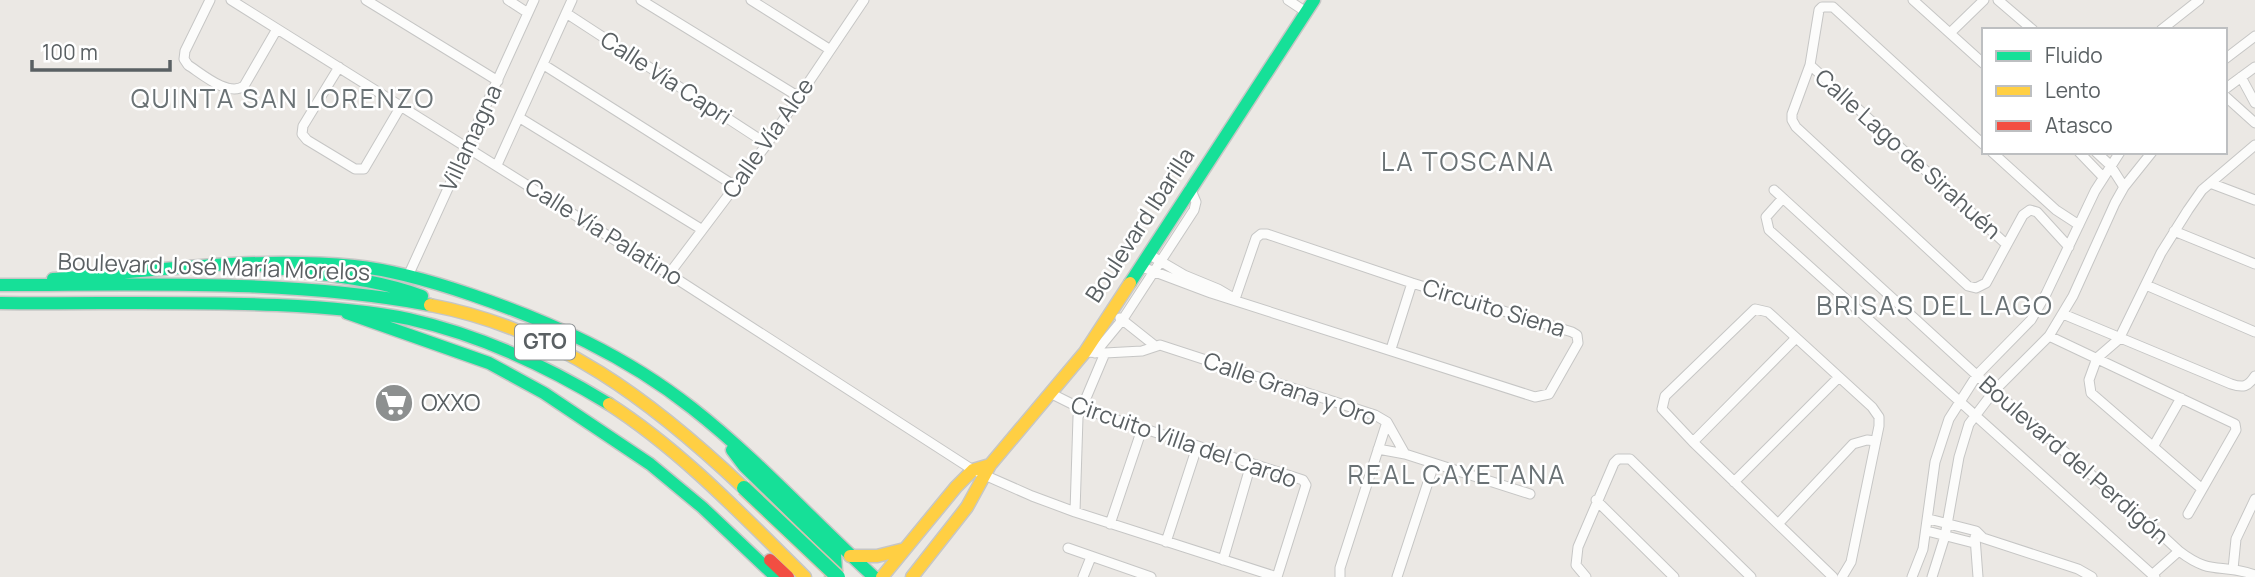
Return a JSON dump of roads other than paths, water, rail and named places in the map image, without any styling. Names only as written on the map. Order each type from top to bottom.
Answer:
[{"type":"street","points":[[210,0],[185,51],[184,59],[188,65],[230,90],[244,86],[277,29]]},
{"type":"street","name":"Calle Vía Palatino","points":[[231,0],[497,165],[973,470]]},
{"type":"street","points":[[366,0],[498,81]]},
{"type":"street","points":[[508,0],[528,12]]},
{"type":"street","name":"Villamagna","points":[[408,276],[534,0]]},
{"type":"street","points":[[497,165],[572,0]]},
{"type":"street","points":[[641,0],[799,97]]},
{"type":"street","points":[[751,0],[829,49]]},
{"type":"street","points":[[1288,0],[1310,6]]},
{"type":"street","points":[[1913,0],[1982,62]]},
{"type":"street","points":[[1950,33],[1984,0]]},
{"type":"street","points":[[1998,0],[2031,28]]},
{"type":"street","points":[[2164,28],[2199,0]]},
{"type":"street","name":"Calle Vía Alce","points":[[669,274],[766,144],[862,1]]},
{"type":"street","points":[[1982,143],[1830,5],[1819,10],[1810,65],[1792,114],[1793,124],[1968,286],[1976,288],[1986,283],[2024,215],[2033,210],[2046,220],[2069,247]]},
{"type":"street","name":"Boulevard Ibarilla","points":[[917,573],[988,471],[1050,393],[1090,352],[1116,317],[1152,264],[1190,188],[1310,6]]},
{"type":"street","name":"Calle Vía Capri","points":[[566,13],[766,144]]},
{"type":"street","points":[[2227,57],[2255,36]]},
{"type":"street","points":[[544,65],[735,186]]},
{"type":"street","name":"Calle Lago de Sirahuén","points":[[1810,65],[2006,244]]},
{"type":"street","points":[[339,66],[303,126],[302,134],[307,140],[355,169],[364,169],[401,106]]},
{"type":"street","points":[[2227,88],[2255,67]]},
{"type":"street","points":[[2241,77],[2255,103]]},
{"type":"street","points":[[2227,98],[2255,123]]},
{"type":"street","points":[[520,118],[701,229]]},
{"type":"street","points":[[2202,489],[2091,393],[2089,380],[2097,358],[2119,339],[2174,232],[2202,190],[2255,145]]},
{"type":"street","points":[[1994,154],[2056,210],[2079,225]]},
{"type":"street","points":[[2081,154],[2103,177]]},
{"type":"street","points":[[2097,154],[2110,165],[2124,187]]},
{"type":"street","points":[[1912,577],[1927,531],[1938,450],[1949,419],[1977,375],[2031,320],[2103,177],[2118,154]]},
{"type":"street","points":[[1932,577],[1948,524],[1969,424],[1994,391],[2049,336],[2063,314],[2124,187],[2150,154]]},
{"type":"street","points":[[2210,183],[2255,200]]},
{"type":"street","name":"Boulevard del Perdigón","points":[[1774,190],[1783,198],[1977,375],[1994,391],[2179,551],[2154,576],[1977,414],[1958,401],[1769,230],[1766,218],[1783,198]]},
{"type":"street","points":[[2174,232],[2255,264]]},
{"type":"street","name":"Circuito Siena","points":[[1152,264],[1235,299],[1541,397],[1552,391],[1578,343],[1577,335],[1572,332],[1412,283],[1264,233],[1256,238],[1235,299]]},
{"type":"street","points":[[259,265],[375,282],[415,293],[445,307]]},
{"type":"street","name":"Boulevard José María Morelos","points":[[0,285],[259,265],[354,266],[408,276],[526,314],[595,344],[656,382],[730,440],[874,577]]},
{"type":"street","points":[[1391,349],[1412,283]]},
{"type":"street","name":"Boulevard José María Morelos","points":[[0,285],[210,286],[378,295],[445,307],[511,328],[585,362],[655,408],[694,439],[838,577]]},
{"type":"street","points":[[2146,285],[2255,331]]},
{"type":"street","name":"Boulevard José María Morelos","points":[[0,303],[192,302],[337,309],[411,320],[495,346],[548,370],[604,401],[638,424],[805,577]]},
{"type":"street","points":[[337,309],[449,348],[507,372],[544,393],[629,449],[677,487],[776,577]]},
{"type":"street","points":[[1833,577],[1663,412],[1661,404],[1665,396],[1755,309],[1768,312],[1876,412],[1880,422],[1847,575]]},
{"type":"street","points":[[2063,314],[2238,387],[2248,385],[2255,376]]},
{"type":"street","name":"Calle Grana y Oro","points":[[1116,317],[1154,345]]},
{"type":"street","points":[[2049,336],[2236,425],[2236,430],[2188,514]]},
{"type":"street","points":[[1693,442],[1796,338]]},
{"type":"street","name":"Calle Grana y Oro","points":[[1090,352],[1142,351],[1160,345],[1364,411],[1387,422],[1405,454]]},
{"type":"street","points":[[1075,512],[1076,436],[1080,408],[1105,353]]},
{"type":"street","points":[[1734,482],[1839,377]]},
{"type":"street","name":"Circuito Villa del Cardo","points":[[1050,393],[1080,408],[1303,480],[1306,485],[1277,577]]},
{"type":"street","points":[[2153,447],[2181,398]]},
{"type":"street","points":[[1340,577],[1340,568],[1387,422]]},
{"type":"street","points":[[1110,524],[1142,429]]},
{"type":"street","points":[[730,440],[731,448],[744,467],[835,555],[836,570],[831,577]]},
{"type":"street","points":[[1778,524],[1853,444],[1867,440],[1876,441]]},
{"type":"street","points":[[1166,542],[1197,447]]},
{"type":"street","points":[[1378,449],[1405,454],[1530,495]]},
{"type":"street","points":[[1586,577],[1576,565],[1575,558],[1614,463],[1618,459],[1630,459],[1751,577]]},
{"type":"street","points":[[1223,560],[1251,464]]},
{"type":"street","points":[[1397,577],[1434,464]]},
{"type":"street","points":[[883,577],[973,470],[988,471],[1075,512],[1277,577]]},
{"type":"street","points":[[677,487],[707,502],[788,577]]},
{"type":"street","points":[[2233,569],[2236,539],[2255,499]]},
{"type":"street","points":[[1597,500],[1674,577]]},
{"type":"street","points":[[1928,519],[1978,537]]},
{"type":"street","points":[[1927,531],[1945,536],[1994,540],[2078,569],[2092,577]]},
{"type":"street","points":[[1978,537],[1978,577]]},
{"type":"street","points":[[1068,548],[1151,577]]},
{"type":"street","points":[[850,556],[877,556],[906,549]]},
{"type":"street","points":[[2179,551],[2193,565],[2203,569],[2215,572],[2233,569],[2255,575]]},
{"type":"street","points":[[1083,577],[1091,557]]},
{"type":"place","name":"OXXO","points":[[394,403]]},
{"type":"district","name":"QUINTA SAN LORENZO","points":[[283,99]]},
{"type":"district","name":"LA TOSCANA","points":[[1468,162]]},
{"type":"district","name":"BRISAS DEL LAGO","points":[[1935,306]]},
{"type":"district","name":"REAL CAYETANA","points":[[1457,475]]}]
